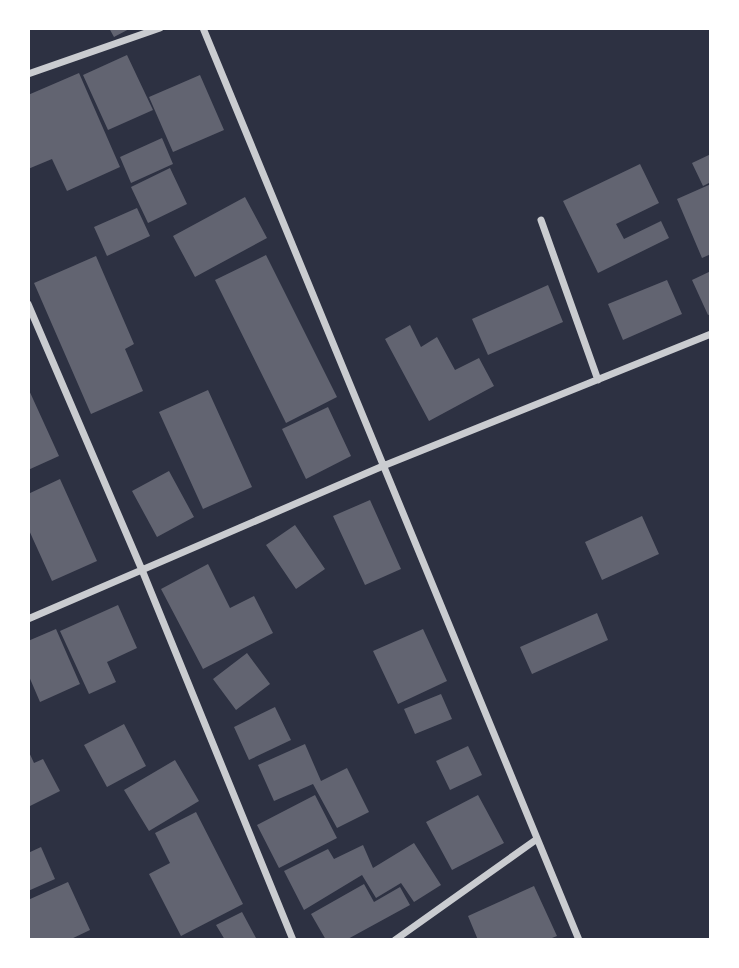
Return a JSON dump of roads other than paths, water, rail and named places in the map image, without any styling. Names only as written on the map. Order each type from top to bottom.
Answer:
[{"type":"street","points":[[28,74],[160,28]]},
{"type":"street","points":[[203,28],[579,940]]},
{"type":"street","points":[[541,220],[598,380]]},
{"type":"street","points":[[28,304],[142,570],[293,940]]},
{"type":"street","points":[[28,619],[383,466],[711,334]]},
{"type":"street","points":[[395,940],[537,839]]}]
